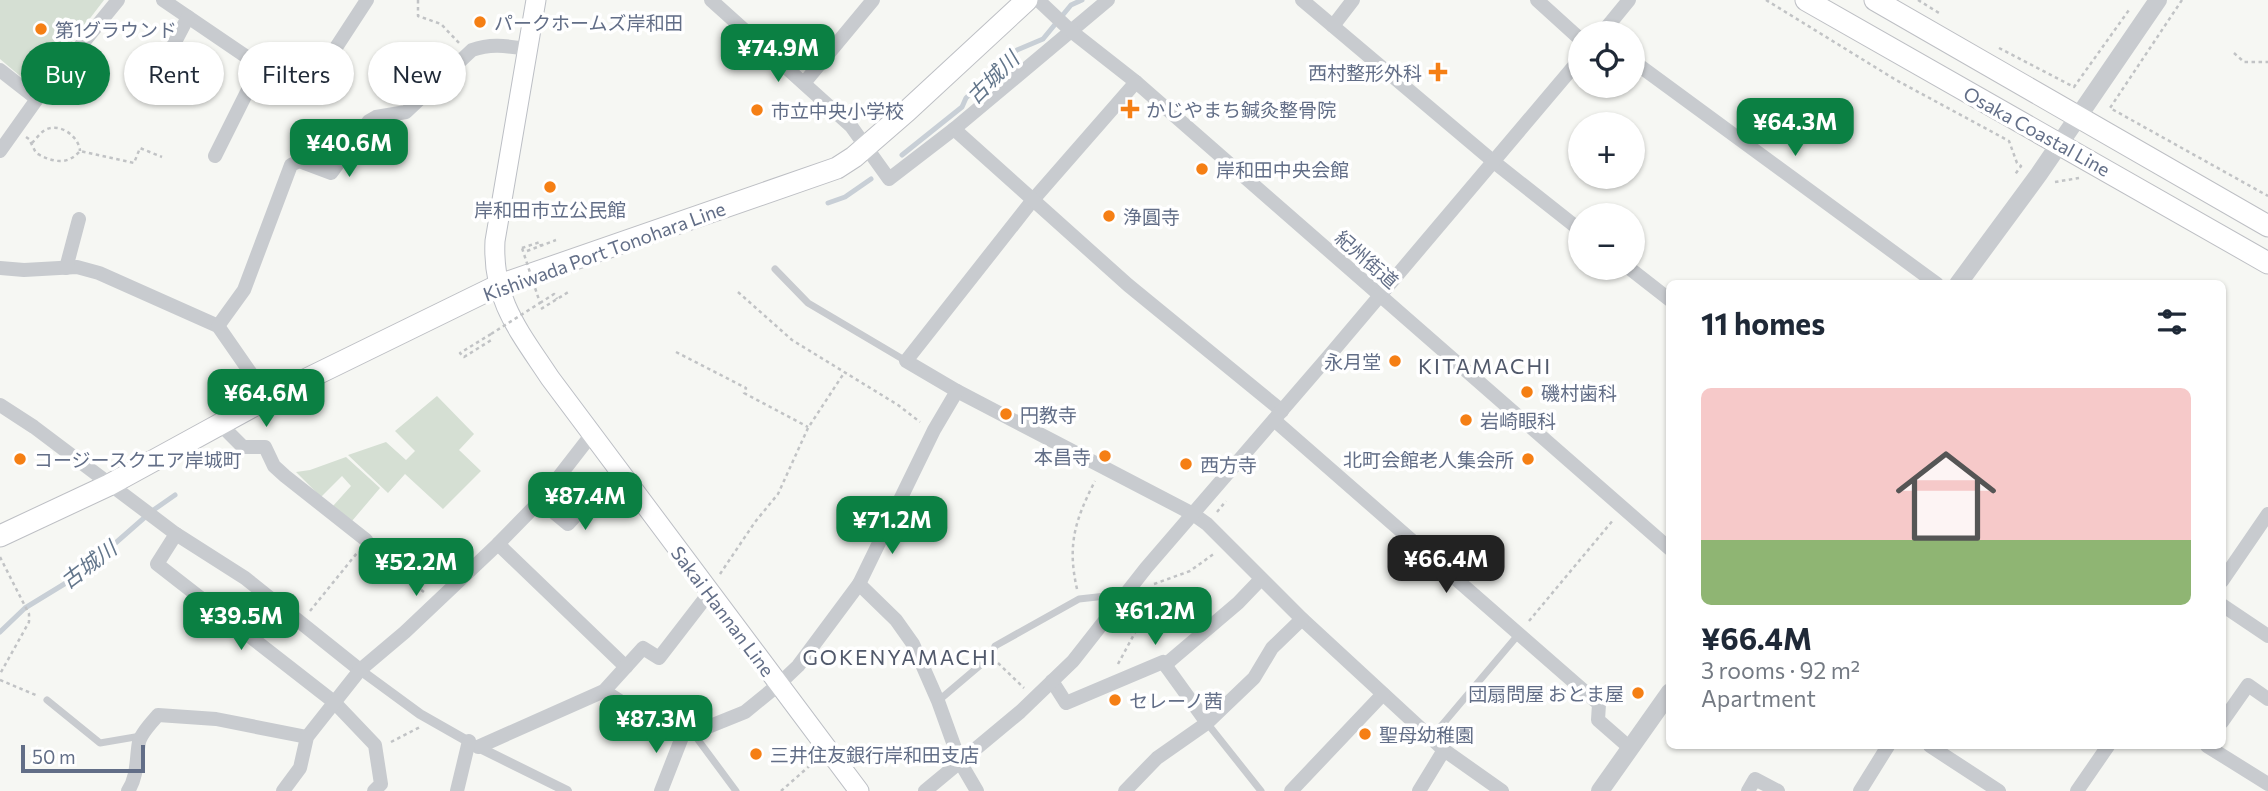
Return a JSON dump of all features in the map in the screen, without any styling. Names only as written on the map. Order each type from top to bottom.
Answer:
[{"type":"main road","name":"Sakai Hannan Line","points":[[536,0],[495,241],[494,266],[497,286],[512,321],[550,378],[859,791]]},
{"type":"main road","name":"Kishiwada Port Tonohara Line","points":[[0,536],[109,485],[268,398],[497,286],[837,168],[867,146],[1027,0]]},
{"type":"main road","name":"Osaka Coastal Line","points":[[1807,0],[2268,263]]},
{"type":"main road","name":"Osaka Coastal Line","points":[[1875,0],[2268,226]]},
{"type":"street","points":[[84,42],[118,0]]},
{"type":"street","points":[[163,0],[238,51]]},
{"type":"street","points":[[340,42],[367,0]]},
{"type":"street","points":[[711,0],[851,127],[889,178],[954,129],[1063,23],[1108,0]]},
{"type":"street","points":[[804,83],[873,0]]},
{"type":"street","name":"紀州街道","points":[[1038,0],[1136,82],[1666,546]]},
{"type":"street","points":[[1302,0],[1493,162],[1568,221]]},
{"type":"street","points":[[1333,26],[1353,0]]},
{"type":"street","points":[[1537,0],[1568,28]]},
{"type":"street","points":[[1612,21],[1629,0]]},
{"type":"street","points":[[1961,280],[2158,0]]},
{"type":"street","points":[[175,42],[188,17]]},
{"type":"street","points":[[218,326],[244,290],[291,165],[299,161],[331,173],[369,121],[376,117],[406,112],[468,53],[485,45],[527,49]]},
{"type":"street","points":[[0,70],[21,86]]},
{"type":"street","points":[[1645,70],[1932,280]]},
{"type":"street","points":[[925,791],[1025,707],[1073,661],[1142,572],[1278,416],[1568,73]]},
{"type":"street","points":[[1136,82],[1032,201],[906,360],[957,391],[1103,466],[1207,524],[1302,619],[1444,750],[1502,791]]},
{"type":"street","points":[[0,151],[33,105]]},
{"type":"street","points":[[215,156],[240,105]]},
{"type":"street","points":[[954,129],[1032,201],[1278,416],[1518,635],[1599,704],[1598,720],[1630,748]]},
{"type":"street","points":[[66,268],[79,219]]},
{"type":"street","points":[[0,268],[24,270],[77,267],[99,273],[218,326],[268,398]]},
{"type":"street","points":[[1644,280],[1666,297]]},
{"type":"street","points":[[604,691],[660,727],[688,732],[745,712],[778,685],[798,666],[859,584],[934,430],[957,391]]},
{"type":"street","points":[[0,405],[176,534],[245,578],[360,670],[432,721],[567,791]]},
{"type":"street","points":[[220,424],[243,447],[265,447],[280,471],[366,540]]},
{"type":"street","points":[[283,791],[300,768],[307,737],[360,670],[438,602],[498,544],[540,501],[592,435]]},
{"type":"street","points":[[540,501],[568,524],[618,470]]},
{"type":"street","points":[[2226,575],[2268,514]]},
{"type":"street","points":[[176,534],[157,564],[334,702],[375,745],[381,784],[374,791]]},
{"type":"street","points":[[498,544],[626,667]]},
{"type":"street","points":[[1165,665],[1238,603],[1261,579]]},
{"type":"street","points":[[859,584],[896,621],[913,645],[938,701],[960,762],[978,791]]},
{"type":"street","points":[[457,791],[473,743],[604,691],[643,648],[659,658],[710,592]]},
{"type":"street","points":[[2226,608],[2268,636]]},
{"type":"street","points":[[1125,791],[1157,758],[1207,723],[1254,677],[1272,648],[1302,619]]},
{"type":"street","points":[[1052,681],[1066,703],[1163,662],[1207,723]]},
{"type":"street","points":[[2226,716],[2248,685],[2268,699]]},
{"type":"street","points":[[1291,791],[1383,694]]},
{"type":"street","points":[[1600,791],[1666,698]]},
{"type":"street","points":[[128,791],[138,758],[139,739],[159,715],[216,719],[307,737]]},
{"type":"street","points":[[661,791],[688,732]]},
{"type":"street","points":[[1860,791],[1886,749]]},
{"type":"street","points":[[1935,749],[1999,791]]},
{"type":"street","points":[[2077,791],[2106,749]]},
{"type":"street","points":[[2212,749],[2268,784]]},
{"type":"street","points":[[1419,791],[1444,750]]},
{"type":"street","points":[[1748,791],[1755,779],[1778,791]]},
{"type":"lane","points":[[775,269],[808,303],[906,360]]},
{"type":"lane","points":[[938,701],[991,656],[995,646],[1079,599],[1122,598]]},
{"type":"lane","points":[[1431,738],[1518,635]]},
{"type":"lane","points":[[47,700],[100,743],[142,736]]},
{"type":"lane","points":[[1207,723],[1261,791]]},
{"type":"lane","points":[[688,732],[736,791]]},
{"type":"path","points":[[418,0],[418,16],[441,24],[468,53]]},
{"type":"path","points":[[1766,0],[1896,80],[2009,141],[2017,163],[2021,166],[2014,177]]},
{"type":"path","points":[[1918,0],[1941,15]]},
{"type":"path","points":[[2000,48],[2074,87],[2136,0]]},
{"type":"path","points":[[2182,0],[2110,108],[2268,196]]},
{"type":"path","points":[[2234,53],[2244,62],[2268,62]]},
{"type":"path","points":[[13,133],[29,139],[36,153],[55,162],[74,158],[80,151],[74,136],[55,128],[46,130],[32,143]]},
{"type":"path","points":[[80,151],[134,163],[140,148],[162,158]]},
{"type":"path","points":[[2056,181],[2082,178]]},
{"type":"path","points":[[527,251],[556,240]]},
{"type":"path","points":[[540,303],[523,248],[540,242],[541,246]]},
{"type":"path","points":[[541,309],[570,291]]},
{"type":"path","points":[[738,292],[792,340],[934,430]]},
{"type":"path","points":[[494,338],[464,357],[460,352],[554,294],[557,299]]},
{"type":"path","points":[[676,352],[747,388],[744,393],[808,428]]},
{"type":"path","points":[[710,592],[755,522],[778,494],[808,428],[844,373]]},
{"type":"path","points":[[1079,599],[1071,550],[1083,505],[1103,466]]},
{"type":"path","points":[[1518,635],[1623,508]]},
{"type":"path","points":[[1150,587],[1190,571],[1227,545]]},
{"type":"path","points":[[301,621],[362,547],[438,602]]},
{"type":"path","points":[[0,557],[29,614],[29,622],[0,674]]},
{"type":"path","points":[[1119,681],[1118,664],[1138,627],[1138,617],[1147,587],[1142,572]]},
{"type":"path","points":[[1122,598],[1130,600],[1143,592]]},
{"type":"path","points":[[991,656],[1028,692],[1025,707]]},
{"type":"path","points":[[0,680],[47,700]]},
{"type":"path","points":[[376,750],[432,721]]},
{"type":"path","points":[[780,791],[827,751]]},
{"type":"shaded area","name":"第1グラウンド","points":[[0,0],[104,0],[72,42],[21,42],[21,77],[0,59]]},
{"type":"shaded area","points":[[437,396],[474,434],[459,450],[481,471],[443,509],[405,474],[388,493],[348,455],[386,442],[406,460],[415,451],[395,431]]},
{"type":"shaded area","points":[[346,457],[380,488],[352,521],[333,506],[351,486],[342,476],[321,497],[296,472],[310,470]]},
{"type":"waterway","name":"古城川","points":[[902,155],[962,107],[966,98],[1017,50],[1043,39],[1071,5],[1082,0]]},
{"type":"waterway","name":"古城川","points":[[828,203],[845,197],[871,179]]},
{"type":"waterway","name":"古城川","points":[[0,632],[25,608],[79,575],[152,511],[175,495]]},
{"type":"place","name":"パークホームズ岸和田","points":[[480,22]]},
{"type":"place","name":"第1グラウンド","points":[[41,29]]},
{"type":"place","name":"西村整形外科","points":[[1438,72]]},
{"type":"place","name":"かじやまち鍼灸整骨院","points":[[1130,109]]},
{"type":"place","name":"市立中央小学校","points":[[757,110]]},
{"type":"place","name":"岸和田中央会館","points":[[1202,169]]},
{"type":"place","name":"岸和田市立公民館","points":[[550,187]]},
{"type":"place","name":"浄圓寺","points":[[1109,216]]},
{"type":"place","name":"永月堂","points":[[1395,361]]},
{"type":"place","name":"磯村歯科","points":[[1527,392]]},
{"type":"place","name":"円教寺","points":[[1006,414]]},
{"type":"place","name":"岩崎眼科","points":[[1466,420]]},
{"type":"place","name":"本昌寺","points":[[1105,456]]},
{"type":"place","name":"コージースクエア岸城町","points":[[20,459]]},
{"type":"place","name":"北町会館老人集会所","points":[[1528,459]]},
{"type":"place","name":"西方寺","points":[[1186,464]]},
{"type":"place","name":"団扇問屋 おとま屋","points":[[1638,693]]},
{"type":"place","name":"セレーノ茜","points":[[1115,700]]},
{"type":"place","name":"聖母幼稚園","points":[[1365,734]]},
{"type":"place","name":"三井住友銀行岸和田支店","points":[[756,754]]},
{"type":"district","name":"KITAMACHI","points":[[1485,365]]},
{"type":"district","name":"GOKENYAMACHI","points":[[900,656]]}]
